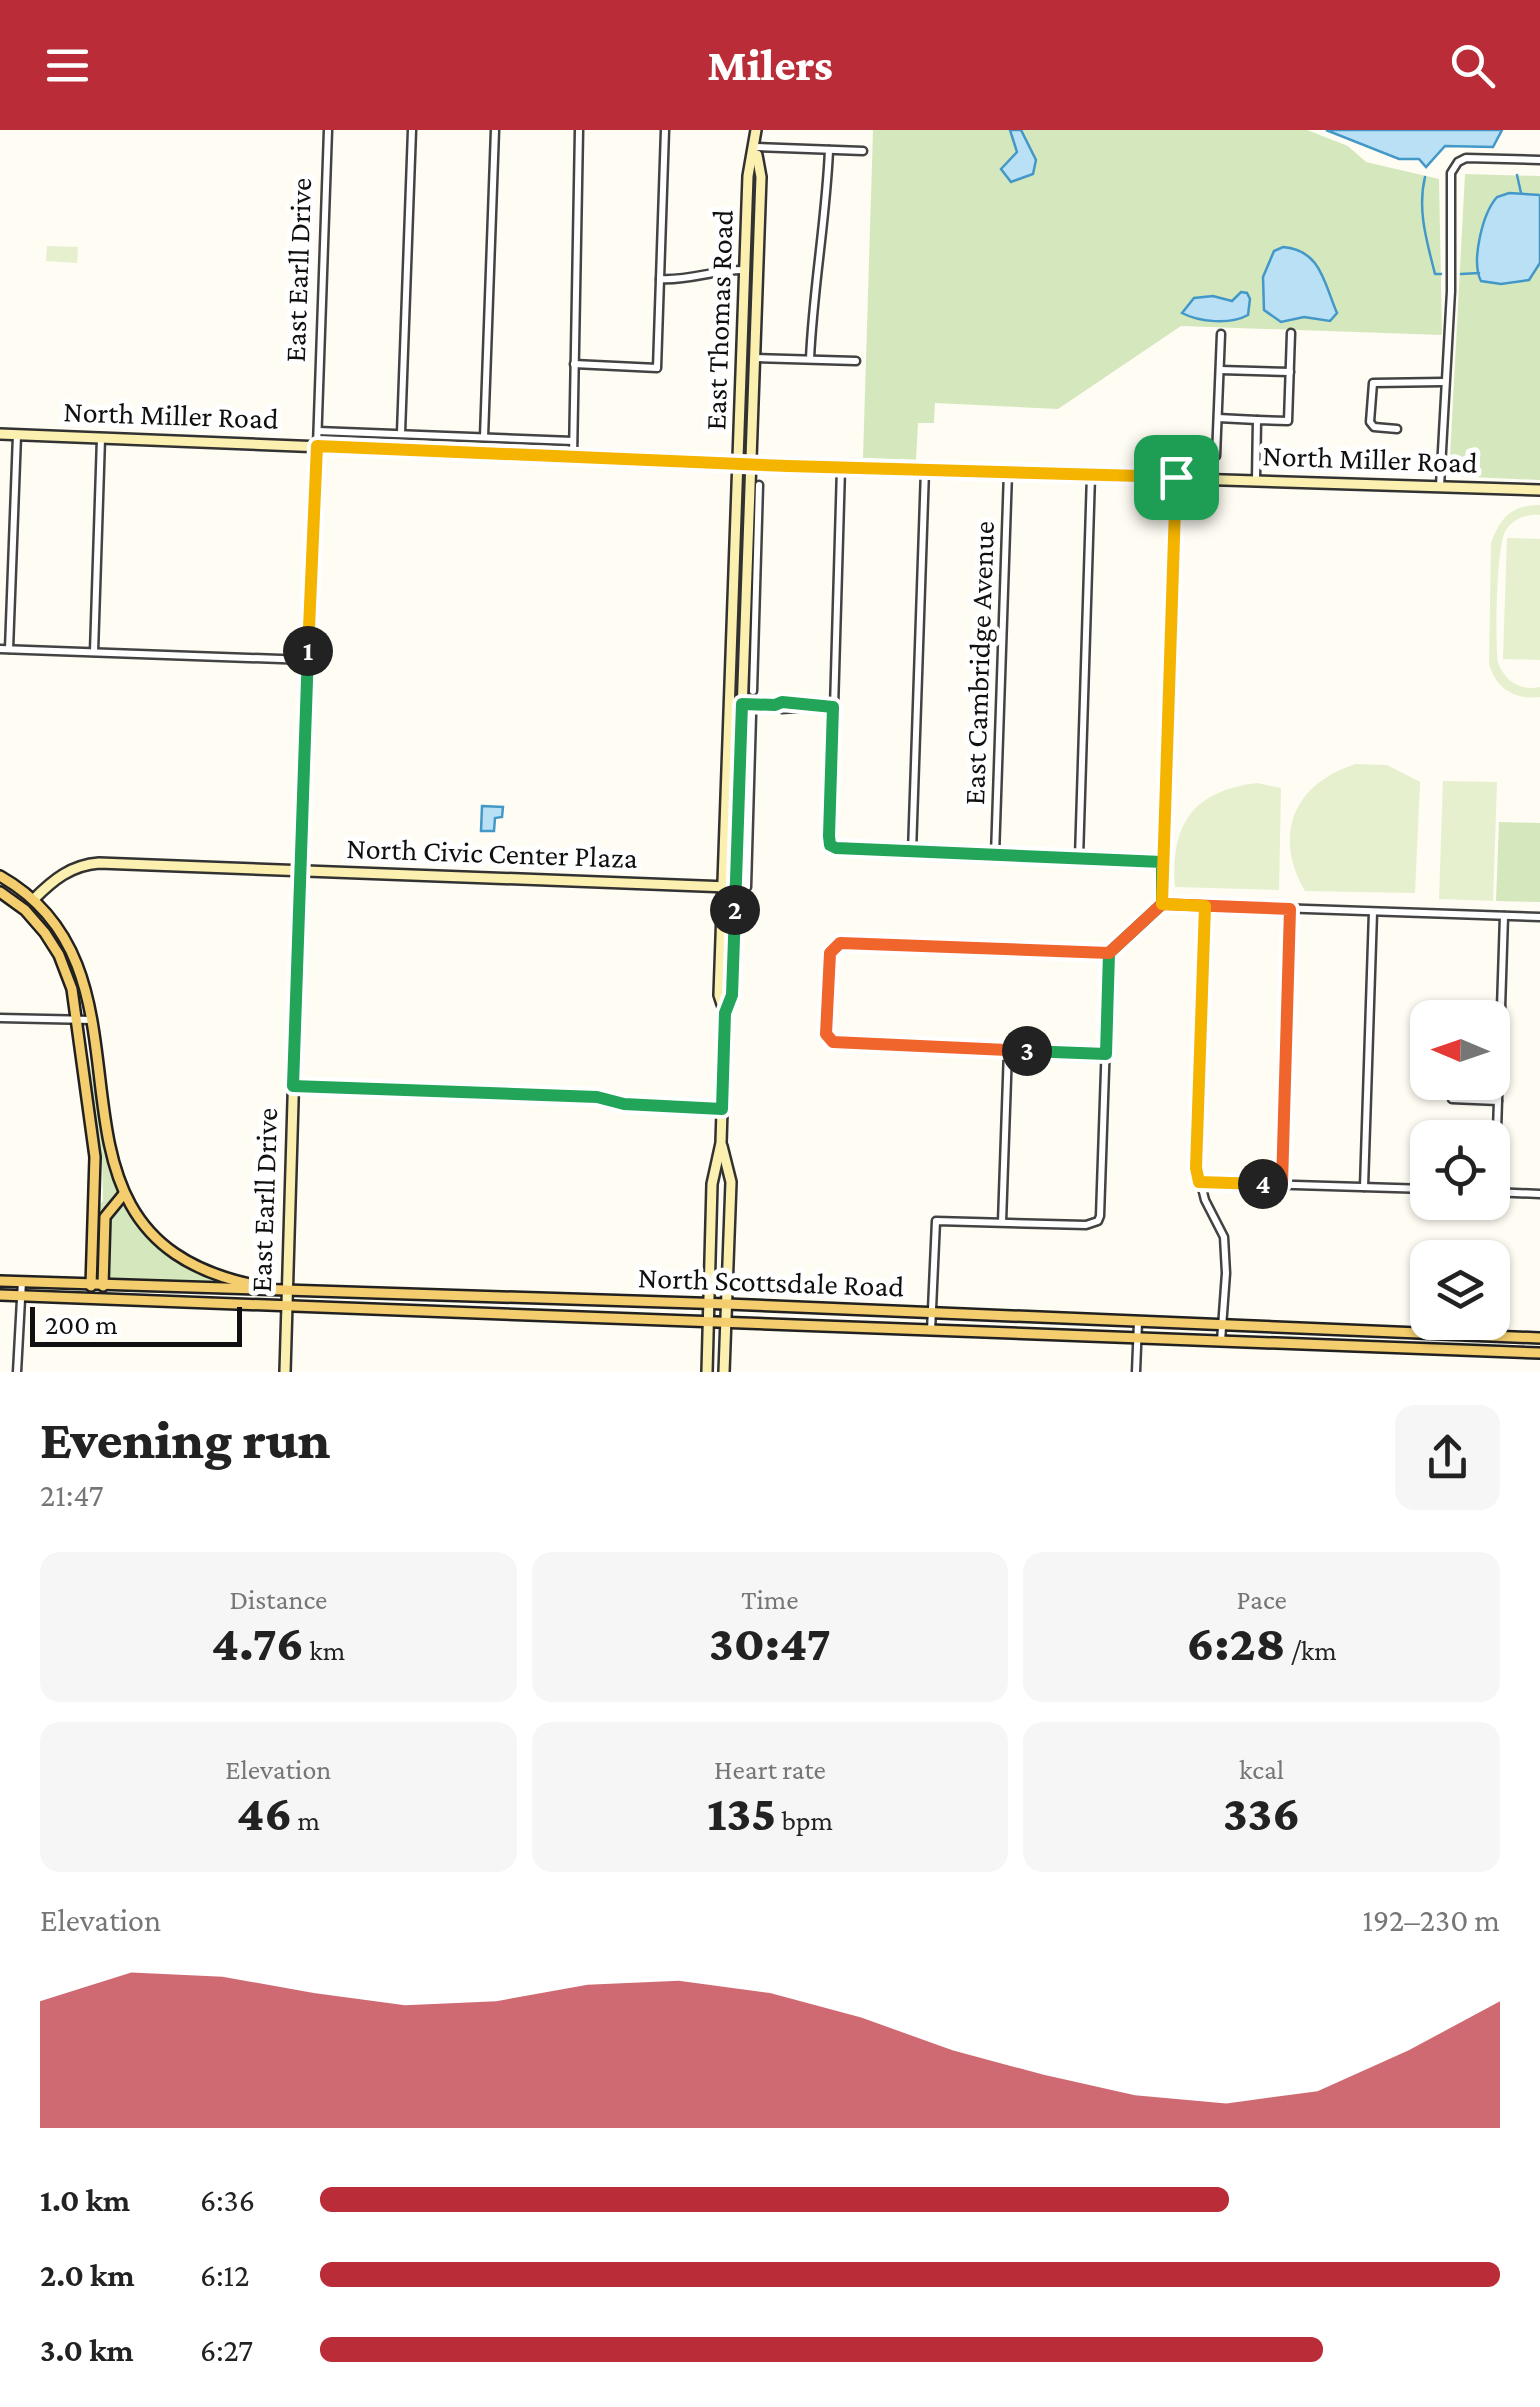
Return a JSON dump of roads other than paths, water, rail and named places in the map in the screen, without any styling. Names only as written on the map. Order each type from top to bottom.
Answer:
[{"type":"main road","points":[[0,876],[34,899],[57,925],[77,958],[92,1020],[108,1148],[124,1195],[153,1236],[183,1260],[224,1278],[272,1289]]},
{"type":"main road","points":[[0,892],[24,910],[52,943],[65,967],[78,1020],[100,1176],[100,1202],[110,1209]]},
{"type":"main road","points":[[90,1299],[94,1151]]},
{"type":"main road","points":[[102,1299],[105,1219],[124,1195]]},
{"type":"main road","name":"North Scottsdale Road","points":[[0,1281],[727,1304],[1540,1338]]},
{"type":"main road","name":"North Scottsdale Road","points":[[0,1295],[1540,1354]]},
{"type":"main road","points":[[888,1329],[889,1312]]},
{"type":"street","name":"East Earll Drive","points":[[285,1372],[328,130]]},
{"type":"street","points":[[400,433],[412,130]]},
{"type":"street","points":[[484,437],[495,130]]},
{"type":"street","points":[[573,457],[579,130]]},
{"type":"street","points":[[574,364],[658,368],[665,130]]},
{"type":"street","name":"East Thomas Road","points":[[753,533],[744,464],[745,270],[748,176],[756,130]]},
{"type":"street","points":[[755,148],[864,151]]},
{"type":"street","name":"East Thomas Road","points":[[707,1372],[712,1184],[721,1143],[725,1013],[732,995],[729,734],[754,358],[761,176],[755,148]]},
{"type":"street","points":[[810,359],[829,150]]},
{"type":"street","points":[[1440,486],[1451,291],[1450,188],[1455,165],[1466,158],[1540,160]]},
{"type":"street","points":[[660,279],[745,270]]},
{"type":"street","points":[[1218,418],[1288,421],[1291,333]]},
{"type":"street","points":[[1216,456],[1221,334]]},
{"type":"street","points":[[754,358],[856,361]]},
{"type":"street","points":[[1220,370],[1290,372]]},
{"type":"street","points":[[1397,429],[1374,427],[1370,422],[1373,383],[1443,382]]},
{"type":"street","points":[[1256,480],[1257,420]]},
{"type":"street","name":"North Miller Road","points":[[318,431],[573,441]]},
{"type":"street","name":"North Miller Road","points":[[0,434],[842,468],[1540,490]]},
{"type":"street","points":[[17,434],[4,649],[308,660]]},
{"type":"street","points":[[94,652],[101,438]]},
{"type":"street","points":[[842,468],[830,845],[1162,862]]},
{"type":"street","points":[[912,852],[925,470]]},
{"type":"street","name":"East Cambridge Avenue","points":[[995,856],[1008,471]]},
{"type":"street","points":[[1079,858],[1091,474]]},
{"type":"street","points":[[1162,904],[1176,477]]},
{"type":"street","name":"East Thomas Road","points":[[747,887],[743,833],[746,734],[742,704],[748,675],[753,533],[759,485]]},
{"type":"street","points":[[731,674],[748,675]]},
{"type":"street","name":"East Thomas Road","points":[[748,675],[753,691]]},
{"type":"street","points":[[730,703],[782,702],[833,707]]},
{"type":"street","name":"East Thomas Road","points":[[746,734],[752,714]]},
{"type":"street","points":[[729,734],[746,734]]},
{"type":"street","name":"East Thomas Road","points":[[730,888],[743,833]]},
{"type":"street","name":"North Civic Center Plaza","points":[[24,910],[52,880],[89,864],[730,888]]},
{"type":"street","points":[[1106,1054],[833,1042],[826,1034],[830,953],[840,943],[1109,953],[1162,904],[1540,917]]},
{"type":"street","points":[[1205,906],[1196,1168],[1204,1200],[1224,1237],[1221,1342]]},
{"type":"street","points":[[1282,1184],[1290,909]]},
{"type":"street","points":[[1364,1187],[1373,912]]},
{"type":"street","points":[[1502,1000],[1504,916]]},
{"type":"street","points":[[931,1331],[936,1221],[1086,1225],[1098,1221],[1102,1211],[1109,953]]},
{"type":"street","points":[[0,1018],[92,1020]]},
{"type":"street","points":[[1002,1222],[1008,1050]]},
{"type":"street","points":[[293,1086],[597,1097],[624,1104],[722,1109]]},
{"type":"street","points":[[1475,1100],[1498,1101],[1497,1120]]},
{"type":"street","name":"East Thomas Road","points":[[721,1143],[731,1182],[724,1372]]},
{"type":"street","points":[[1199,1182],[1410,1189]]},
{"type":"street","points":[[1510,1193],[1540,1194]]},
{"type":"street","points":[[17,1372],[22,1282]]},
{"type":"street","points":[[1136,1372],[1138,1322]]},
{"type":"water","points":[[1010,130],[1021,130],[1036,160],[1033,174],[1011,182],[1001,169],[1017,152]]},
{"type":"water","points":[[1326,130],[1502,130],[1493,147],[1445,146],[1426,167],[1419,159],[1399,159]]},
{"type":"water","points":[[1509,193],[1540,195],[1540,263],[1529,280],[1501,284],[1481,281],[1477,262],[1483,226],[1497,197]]},
{"type":"water","points":[[1283,247],[1306,254],[1319,270],[1337,313],[1330,321],[1304,317],[1281,322],[1264,310],[1263,277],[1274,251]]},
{"type":"water","points":[[1241,292],[1250,299],[1248,315],[1241,318],[1215,321],[1182,313],[1194,298],[1213,296],[1232,301]]},
{"type":"water","points":[[482,806],[503,807],[502,817],[495,818],[494,831],[481,831]]},
{"type":"waterway","points":[[1517,175],[1521,193]]},
{"type":"waterway","points":[[1425,177],[1424,226],[1435,274],[1441,274]]},
{"type":"waterway","points":[[1461,274],[1479,273]]}]
